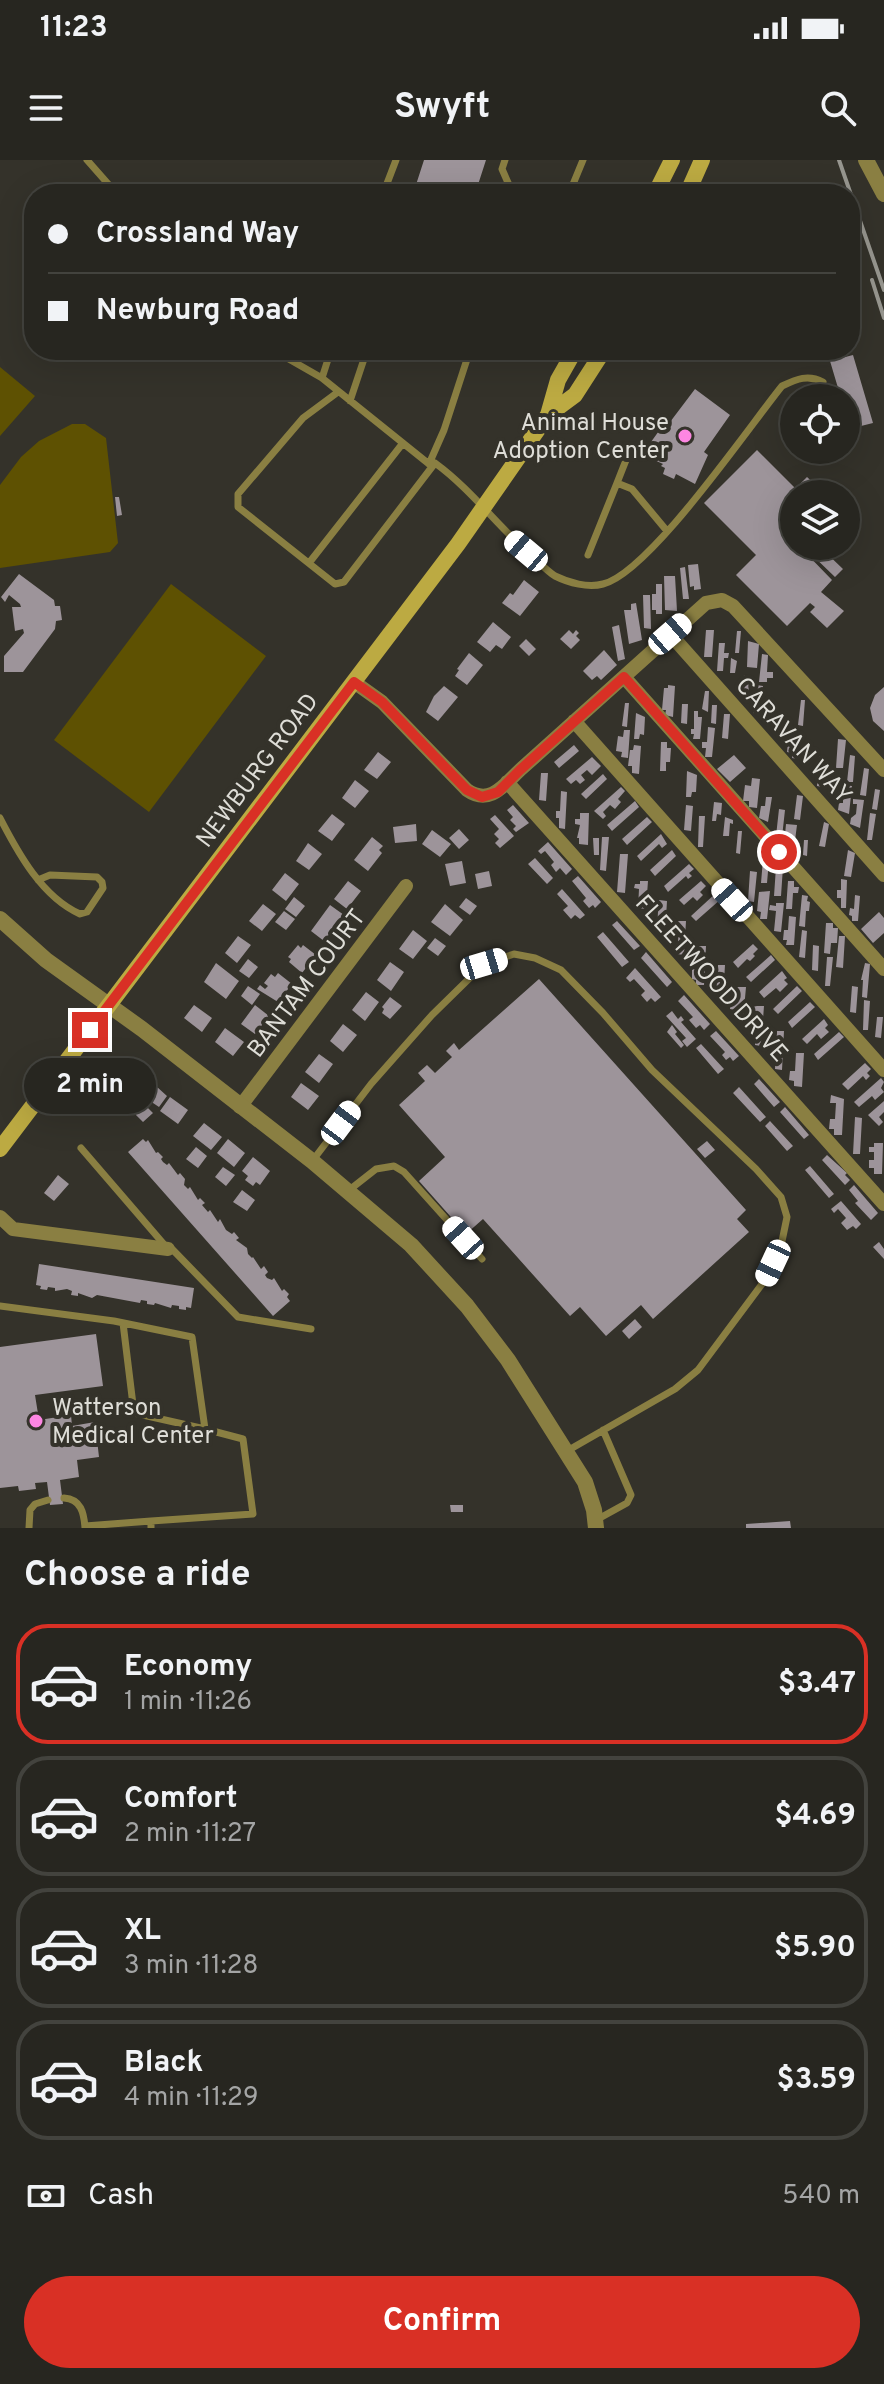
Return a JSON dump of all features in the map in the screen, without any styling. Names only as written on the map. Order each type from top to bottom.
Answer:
[{"type":"main road","points":[[660,184],[672,160]]},
{"type":"main road","points":[[691,184],[702,160]]},
{"type":"main road","name":"NEWBURG ROAD","points":[[548,415],[558,380],[569,360]]},
{"type":"main road","name":"NEWBURG ROAD","points":[[0,1149],[354,682],[548,415],[575,395],[598,360]]},
{"type":"street","points":[[866,160],[884,194]]},
{"type":"street","points":[[354,682],[382,702],[475,795],[491,795],[498,792],[670,634],[706,603],[716,600],[730,603],[884,770]]},
{"type":"street","name":"CARAVAN WAY","points":[[670,634],[884,875]]},
{"type":"street","points":[[624,677],[884,969]]},
{"type":"street","points":[[574,721],[884,1070]]},
{"type":"street","name":"FLEETWOOD DRIVE","points":[[507,782],[884,1204]]},
{"type":"street","name":"BANTAM COURT","points":[[240,1107],[406,886]]},
{"type":"street","points":[[0,919],[35,952],[312,1161],[411,1245],[467,1306],[508,1360],[585,1482],[596,1524]]},
{"type":"street","points":[[0,1217],[13,1229],[168,1249]]},
{"type":"lane","points":[[87,160],[108,184]]},
{"type":"lane","points":[[387,184],[396,160]]},
{"type":"lane","points":[[505,160],[502,169],[509,184]]},
{"type":"lane","points":[[573,184],[583,160]]},
{"type":"lane","points":[[290,360],[322,378],[403,443],[453,476],[509,536],[555,576],[586,586],[605,584],[633,568],[692,503],[782,386],[797,379],[813,377],[823,382]]},
{"type":"lane","points":[[322,378],[328,360]]},
{"type":"lane","points":[[350,401],[364,360]]},
{"type":"lane","points":[[338,392],[303,418],[238,494],[238,507],[335,584],[344,582],[432,464],[467,360]]},
{"type":"lane","points":[[309,563],[403,443]]},
{"type":"lane","points":[[588,555],[630,450]]},
{"type":"lane","points":[[617,483],[639,496],[667,531]]},
{"type":"lane","points":[[0,818],[38,880],[71,910],[80,914],[87,912],[103,888],[97,877],[50,875],[38,880]]},
{"type":"lane","points":[[312,1161],[371,1084],[432,1015],[484,964],[514,954],[535,958],[561,970],[652,1070],[756,1169],[781,1197],[787,1217],[781,1246],[765,1280],[698,1370],[675,1389],[567,1451]]},
{"type":"lane","points":[[81,1148],[168,1249],[173,1250],[238,1317],[311,1329]]},
{"type":"lane","points":[[348,1191],[376,1169],[394,1166],[404,1172],[482,1259]]},
{"type":"lane","points":[[0,1306],[123,1323],[192,1337],[205,1429]]},
{"type":"lane","points":[[64,1498],[75,1500],[80,1505],[85,1527],[151,1525],[253,1514],[243,1439],[134,1413],[123,1323]]},
{"type":"lane","points":[[596,1524],[627,1503],[631,1495],[603,1430]]},
{"type":"lane","points":[[29,1528],[30,1510],[35,1504],[48,1500]]},
{"type":"shaded area","points":[[0,367],[35,396],[0,436]]},
{"type":"shaded area","points":[[72,424],[85,424],[106,438],[118,543],[110,552],[0,568],[0,485],[21,457],[39,441]]},
{"type":"shaded area","points":[[171,584],[266,656],[149,812],[54,740]]},
{"type":"building","points":[[424,160],[486,160],[478,184],[416,184]]},
{"type":"building","points":[[854,360],[873,423],[860,426],[860,384],[837,384],[830,361]]},
{"type":"building","name":"Animal House Adoption Center","points":[[695,389],[730,415],[704,452],[708,455],[695,484],[676,474],[674,479],[663,474],[663,464],[652,459],[657,447],[651,442]]},
{"type":"building","points":[[757,450],[787,480],[780,480],[780,560],[813,560],[832,580],[821,592],[844,611],[827,628],[810,612],[815,607],[810,603],[787,626],[736,575],[756,555],[704,503]]},
{"type":"building","points":[[115,497],[119,497],[122,515],[117,516]]},
{"type":"building","points":[[817,560],[834,560],[843,569],[835,577]]},
{"type":"building","points":[[698,564],[701,589],[694,590],[694,586],[690,587],[688,565]]},
{"type":"building","points":[[685,567],[689,599],[683,599],[680,568]]},
{"type":"building","points":[[19,574],[54,600],[55,606],[60,606],[62,620],[56,621],[55,629],[23,672],[4,672],[4,656],[24,633],[23,629],[15,631],[12,607],[21,607],[20,604],[9,595],[5,602],[1,597]]},
{"type":"building","points":[[664,576],[675,576],[677,611],[665,610]]},
{"type":"building","points":[[524,580],[539,592],[520,616],[502,603],[510,593],[513,595]]},
{"type":"building","points":[[656,584],[662,584],[662,614],[652,610],[652,594],[656,594]]},
{"type":"building","points":[[643,595],[650,595],[651,629],[644,628]]},
{"type":"building","points":[[636,603],[642,640],[629,644],[624,610],[631,610],[631,604]]},
{"type":"building","points":[[493,622],[511,637],[502,649],[496,645],[490,652],[477,642]]},
{"type":"building","points":[[619,625],[625,659],[618,661],[612,627]]},
{"type":"building","points":[[569,630],[573,634],[576,630],[580,640],[571,649],[560,639]]},
{"type":"building","points":[[706,630],[714,630],[712,657],[704,657]]},
{"type":"building","points":[[737,631],[741,631],[739,653],[735,653]]},
{"type":"building","points":[[526,639],[536,649],[529,656],[519,646]]},
{"type":"building","points":[[748,641],[759,644],[757,668],[747,667]]},
{"type":"building","points":[[719,643],[725,643],[724,653],[729,653],[728,658],[724,658],[723,671],[717,671]]},
{"type":"building","points":[[604,650],[617,665],[601,680],[597,676],[592,680],[583,671]]},
{"type":"building","points":[[469,653],[483,665],[467,685],[455,676]]},
{"type":"building","points":[[762,654],[768,655],[767,672],[773,672],[773,678],[767,678],[767,682],[759,682]]},
{"type":"building","points":[[731,658],[737,661],[735,673],[730,673]]},
{"type":"building","points":[[744,675],[750,675],[748,695],[742,694]]},
{"type":"building","points":[[756,685],[763,686],[760,714],[753,713]]},
{"type":"building","points":[[444,686],[458,697],[438,721],[426,712],[434,696]]},
{"type":"building","points":[[675,686],[673,717],[665,715],[666,710],[662,710],[664,688]]},
{"type":"building","points":[[884,687],[884,731],[873,721],[870,708],[875,695]]},
{"type":"building","points":[[705,691],[709,691],[708,712],[702,709]]},
{"type":"building","points":[[801,700],[805,700],[803,726],[798,725]]},
{"type":"building","points":[[625,703],[629,703],[627,727],[622,726]]},
{"type":"building","points":[[682,704],[688,704],[687,724],[681,723]]},
{"type":"building","points":[[712,705],[717,705],[716,724],[711,723]]},
{"type":"building","points":[[694,711],[702,717],[700,739],[693,739],[694,734],[691,734]]},
{"type":"building","points":[[636,713],[645,717],[644,735],[640,734],[639,739],[634,739]]},
{"type":"building","points":[[724,714],[730,714],[728,739],[722,738]]},
{"type":"building","points":[[794,726],[800,727],[798,759],[787,752],[789,730],[794,731]]},
{"type":"building","points":[[708,727],[715,728],[712,757],[705,757],[706,748],[702,748],[702,742],[707,742]]},
{"type":"building","points":[[624,730],[630,730],[628,758],[621,757],[622,752],[616,751],[618,736],[623,737]]},
{"type":"building","points":[[838,739],[846,740],[843,768],[836,768]]},
{"type":"building","points":[[661,742],[667,742],[667,748],[671,748],[666,771],[660,771]]},
{"type":"building","points":[[574,745],[579,751],[559,768],[554,762]]},
{"type":"building","points":[[634,745],[641,746],[639,774],[632,773],[632,766],[628,766],[630,750]]},
{"type":"building","points":[[378,752],[391,762],[377,779],[364,770]]},
{"type":"building","points":[[734,755],[746,768],[730,782],[717,769]]},
{"type":"building","points":[[850,755],[855,756],[853,782],[847,782]]},
{"type":"building","points":[[819,756],[825,757],[823,787],[817,786]]},
{"type":"building","points":[[592,757],[601,766],[592,775],[587,770],[581,775],[585,780],[580,784],[576,780],[571,784],[566,779]]},
{"type":"building","points":[[864,768],[869,769],[866,796],[860,795]]},
{"type":"building","points":[[687,771],[697,775],[696,792],[692,792],[691,797],[686,797]]},
{"type":"building","points":[[541,773],[548,773],[546,801],[539,800]]},
{"type":"building","points":[[603,774],[607,779],[586,799],[581,794]]},
{"type":"building","points":[[752,778],[760,779],[757,808],[749,807],[749,801],[743,801],[745,785],[751,786]]},
{"type":"building","points":[[355,780],[369,791],[355,808],[342,798]]},
{"type":"building","points":[[843,785],[852,786],[849,814],[838,810],[839,803],[843,803]]},
{"type":"building","points":[[621,787],[625,791],[618,799],[621,802],[615,809],[610,805],[603,812],[606,816],[603,819],[594,811]]},
{"type":"building","points":[[875,789],[880,790],[877,810],[872,809]]},
{"type":"building","points":[[561,791],[567,792],[565,829],[559,828],[559,818],[556,818],[556,811],[560,811]]},
{"type":"building","points":[[797,795],[803,796],[800,820],[794,819]]},
{"type":"building","points":[[766,797],[772,797],[768,822],[759,818]]},
{"type":"building","points":[[853,799],[864,800],[860,828],[850,824],[856,814],[857,804],[853,804]]},
{"type":"building","points":[[635,801],[639,807],[612,831],[607,825]]},
{"type":"building","points":[[714,802],[722,803],[721,815],[717,814],[716,821],[712,821]]},
{"type":"building","points":[[513,805],[529,823],[516,832],[513,829],[516,826],[510,820],[513,817],[507,810]]},
{"type":"building","points":[[686,805],[693,806],[691,831],[684,830]]},
{"type":"building","points":[[779,809],[785,810],[782,837],[776,836]]},
{"type":"building","points":[[580,813],[589,813],[588,845],[579,844],[577,838],[580,825],[575,824],[575,819],[580,819]]},
{"type":"building","points":[[870,813],[876,814],[872,840],[867,840]]},
{"type":"building","points":[[332,814],[345,824],[332,841],[318,831]]},
{"type":"building","points":[[495,815],[514,836],[500,848],[495,843],[499,839],[494,834],[499,829],[490,819]]},
{"type":"building","points":[[699,816],[705,816],[703,847],[698,847]]},
{"type":"building","points":[[647,817],[652,822],[627,845],[622,839]]},
{"type":"building","points":[[725,817],[733,820],[729,836],[723,836]]},
{"type":"building","points":[[824,822],[829,824],[825,847],[819,846]]},
{"type":"building","points":[[416,824],[417,841],[395,843],[393,827]]},
{"type":"building","points":[[786,824],[797,825],[794,848],[784,846]]},
{"type":"building","points":[[459,829],[469,840],[459,849],[449,838]]},
{"type":"building","points":[[432,830],[451,844],[440,857],[422,844]]},
{"type":"building","points":[[738,831],[742,831],[740,854],[736,853]]},
{"type":"building","points":[[661,834],[667,844],[662,848],[659,844],[641,861],[637,856]]},
{"type":"building","points":[[372,837],[383,846],[379,850],[382,853],[368,871],[354,860]]},
{"type":"building","points":[[602,837],[609,837],[606,871],[600,870]]},
{"type":"building","points":[[593,838],[599,838],[599,855],[594,855]]},
{"type":"building","points":[[804,840],[808,840],[807,856],[803,855]]},
{"type":"building","points":[[548,842],[572,869],[566,875],[560,868],[556,872],[551,865],[554,862],[545,851],[541,854],[538,851]]},
{"type":"building","points":[[308,843],[322,854],[309,870],[296,861]]},
{"type":"building","points":[[672,850],[676,856],[655,876],[650,870]]},
{"type":"building","points":[[848,850],[855,853],[851,877],[844,876]]},
{"type":"building","points":[[620,854],[628,854],[625,893],[617,892]]},
{"type":"building","points":[[535,858],[553,878],[547,884],[528,864]]},
{"type":"building","points":[[763,859],[769,860],[767,883],[761,883]]},
{"type":"building","points":[[462,861],[466,883],[450,886],[445,864]]},
{"type":"building","points":[[689,864],[694,869],[689,873],[692,876],[688,879],[686,876],[668,892],[664,886]]},
{"type":"building","points":[[776,867],[783,867],[781,896],[774,896]]},
{"type":"building","points":[[489,871],[492,886],[478,889],[475,874]]},
{"type":"building","points":[[750,871],[757,872],[754,902],[748,901]]},
{"type":"building","points":[[285,873],[299,884],[286,901],[272,890]]},
{"type":"building","points":[[578,876],[601,902],[595,908],[593,905],[589,908],[583,901],[586,898],[572,881]]},
{"type":"building","points":[[841,879],[847,880],[846,908],[841,908],[841,898],[837,898]]},
{"type":"building","points":[[348,881],[361,891],[347,909],[334,899]]},
{"type":"building","points":[[640,881],[648,881],[646,909],[638,908],[639,889],[634,888]]},
{"type":"building","points":[[701,881],[706,886],[700,892],[703,895],[697,901],[693,897],[684,905],[679,900]]},
{"type":"building","points":[[788,881],[794,881],[794,887],[799,887],[798,893],[793,893],[792,909],[786,909]]},
{"type":"building","points":[[562,889],[585,915],[580,919],[575,915],[571,919],[563,910],[568,906],[557,894]]},
{"type":"building","points":[[770,891],[767,919],[760,919],[761,912],[757,911],[759,892]]},
{"type":"building","points":[[716,893],[721,899],[696,921],[691,916]]},
{"type":"building","points":[[802,895],[808,896],[807,901],[810,902],[805,927],[799,926]]},
{"type":"building","points":[[855,895],[860,896],[858,921],[852,921],[849,915],[850,908],[854,909]]},
{"type":"building","points":[[294,897],[305,906],[296,917],[285,909]]},
{"type":"building","points":[[466,898],[477,906],[470,915],[459,907]]},
{"type":"building","points":[[659,900],[667,901],[665,935],[657,934],[658,911],[654,907],[659,907]]},
{"type":"building","points":[[776,903],[784,903],[781,932],[774,931],[776,911],[769,910],[770,905],[776,906]]},
{"type":"building","points":[[263,904],[276,914],[262,931],[249,921]]},
{"type":"building","points":[[445,904],[463,920],[450,936],[431,922]]},
{"type":"building","points":[[330,905],[344,915],[324,941],[311,931]]},
{"type":"building","points":[[284,911],[295,919],[286,930],[275,922]]},
{"type":"building","points":[[879,912],[884,918],[884,933],[873,943],[861,929]]},
{"type":"building","points":[[789,916],[796,917],[794,945],[786,945],[787,940],[783,940],[784,930],[788,930]]},
{"type":"building","points":[[617,921],[640,946],[634,950],[612,925]]},
{"type":"building","points":[[686,921],[684,955],[677,954],[679,928],[672,927],[673,922]]},
{"type":"building","points":[[826,923],[833,923],[833,928],[838,928],[837,943],[831,943],[830,954],[824,953]]},
{"type":"building","points":[[413,930],[427,941],[413,959],[399,949]]},
{"type":"building","points":[[802,930],[807,931],[805,958],[799,957]]},
{"type":"building","points":[[603,932],[629,962],[622,967],[597,937]]},
{"type":"building","points":[[238,936],[251,945],[237,963],[225,953]]},
{"type":"building","points":[[839,936],[845,936],[843,968],[836,967]]},
{"type":"building","points":[[435,938],[446,946],[438,956],[427,948]]},
{"type":"building","points":[[753,944],[758,949],[753,954],[755,956],[738,968],[733,962]]},
{"type":"building","points":[[298,945],[301,948],[303,945],[316,955],[302,973],[289,962],[291,959],[288,957]]},
{"type":"building","points":[[813,945],[819,946],[818,971],[812,970]]},
{"type":"building","points":[[690,946],[706,946],[704,985],[696,985],[696,980],[692,979],[692,969],[697,969],[698,956],[690,956]]},
{"type":"building","points":[[646,952],[672,982],[667,987],[641,958]]},
{"type":"building","points":[[771,955],[775,960],[751,982],[746,977]]},
{"type":"building","points":[[827,957],[833,957],[830,986],[825,986]]},
{"type":"building","points":[[248,959],[258,967],[249,978],[239,971]]},
{"type":"building","points":[[390,962],[404,972],[391,991],[377,980]]},
{"type":"building","points":[[216,963],[239,981],[226,999],[204,982]]},
{"type":"building","points":[[865,963],[870,964],[867,998],[862,997],[861,980]]},
{"type":"building","points":[[718,965],[725,965],[723,998],[716,997]]},
{"type":"building","points":[[635,968],[661,997],[655,1002],[651,998],[647,1002],[641,995],[645,991],[634,979],[630,982],[626,978]]},
{"type":"building","points":[[782,971],[788,984],[780,992],[776,988],[764,998],[759,992]]},
{"type":"building","points":[[278,973],[292,984],[278,1002],[257,989],[260,985],[265,989],[268,986],[264,983],[271,974],[275,977]]},
{"type":"building","points":[[539,979],[746,1210],[737,1219],[749,1232],[653,1319],[641,1305],[606,1336],[580,1307],[570,1316],[483,1219],[466,1234],[419,1181],[445,1157],[399,1105],[425,1081],[418,1073],[427,1065],[435,1073],[452,1057],[446,1051],[454,1043],[459,1050]]},
{"type":"building","points":[[248,986],[260,994],[252,1005],[241,996]]},
{"type":"building","points":[[797,986],[802,991],[778,1014],[773,1009]]},
{"type":"building","points":[[852,986],[858,987],[856,1013],[850,1012]]},
{"type":"building","points":[[737,987],[746,987],[743,1021],[735,1020],[732,1016],[736,1010],[730,1009],[731,996],[737,997]]},
{"type":"building","points":[[366,992],[379,1002],[365,1021],[352,1010]]},
{"type":"building","points":[[684,995],[710,1024],[704,1030],[700,1025],[696,1028],[689,1020],[693,1017],[678,1001]]},
{"type":"building","points":[[390,997],[402,1006],[390,1019],[382,1013],[382,1007]]},
{"type":"building","points":[[864,1000],[870,1001],[868,1030],[863,1030]]},
{"type":"building","points":[[810,1002],[815,1007],[792,1028],[788,1022]]},
{"type":"building","points":[[194,1005],[212,1018],[202,1032],[184,1018]]},
{"type":"building","points":[[255,1005],[269,1016],[255,1034],[241,1024]]},
{"type":"building","points":[[764,1006],[761,1046],[755,1045],[757,1011],[751,1011],[752,1007]]},
{"type":"building","points":[[672,1011],[678,1019],[681,1016],[684,1020],[681,1022],[696,1039],[687,1047],[682,1041],[686,1038],[666,1016]]},
{"type":"building","points":[[877,1017],[883,1017],[881,1038],[875,1037]]},
{"type":"building","points":[[824,1019],[829,1032],[821,1039],[817,1034],[807,1044],[802,1039]]},
{"type":"building","points":[[343,1024],[357,1035],[343,1052],[330,1041]]},
{"type":"building","points":[[672,1025],[684,1045],[681,1048],[667,1032]]},
{"type":"building","points":[[225,1028],[244,1042],[233,1056],[215,1042]]},
{"type":"building","points":[[716,1031],[739,1056],[733,1061],[730,1057],[726,1060],[722,1055],[725,1052],[710,1036]]},
{"type":"building","points":[[777,1031],[784,1031],[782,1070],[775,1069]]},
{"type":"building","points":[[839,1032],[844,1037],[818,1060],[814,1054]]},
{"type":"building","points":[[701,1044],[724,1069],[718,1074],[696,1048]]},
{"type":"building","points":[[796,1053],[804,1053],[802,1087],[794,1086],[794,1081],[789,1080],[790,1071],[795,1071]]},
{"type":"building","points":[[319,1054],[333,1064],[319,1083],[305,1072]]},
{"type":"building","points":[[865,1063],[871,1069],[867,1073],[870,1076],[866,1080],[863,1076],[848,1090],[842,1084]]},
{"type":"building","points":[[146,1077],[167,1096],[159,1107],[135,1091]]},
{"type":"building","points":[[881,1078],[884,1092],[875,1100],[872,1096],[859,1107],[854,1102]]},
{"type":"building","points":[[759,1079],[780,1102],[774,1107],[754,1084]]},
{"type":"building","points":[[301,1083],[319,1096],[308,1110],[291,1097]]},
{"type":"building","points":[[739,1087],[766,1117],[760,1122],[733,1093]]},
{"type":"building","points":[[831,1095],[844,1099],[842,1135],[834,1135],[834,1129],[829,1129],[830,1119],[835,1119],[836,1103],[830,1103]]},
{"type":"building","points":[[170,1097],[188,1110],[178,1124],[160,1111]]},
{"type":"building","points":[[884,1101],[884,1112],[879,1117],[883,1122],[879,1126],[868,1115]]},
{"type":"building","points":[[142,1102],[153,1113],[143,1122],[132,1111]]},
{"type":"building","points":[[785,1107],[809,1135],[804,1139],[780,1112]]},
{"type":"building","points":[[855,1117],[862,1118],[860,1154],[853,1154]]},
{"type":"building","points":[[770,1121],[793,1146],[787,1151],[765,1126]]},
{"type":"building","points":[[204,1123],[222,1137],[211,1150],[193,1136]]},
{"type":"building","points":[[143,1139],[148,1140],[156,1153],[163,1157],[163,1162],[169,1163],[178,1175],[180,1173],[185,1179],[184,1185],[205,1203],[202,1205],[208,1212],[210,1210],[218,1222],[220,1219],[226,1230],[232,1234],[234,1232],[239,1238],[236,1240],[247,1248],[248,1254],[261,1269],[264,1266],[268,1272],[265,1275],[267,1278],[274,1278],[282,1291],[284,1289],[289,1294],[287,1297],[290,1301],[273,1316],[128,1152]]},
{"type":"building","points":[[228,1139],[245,1153],[234,1167],[217,1153]]},
{"type":"building","points":[[707,1141],[715,1150],[705,1158],[697,1149]]},
{"type":"building","points":[[874,1143],[883,1143],[882,1174],[874,1174],[874,1168],[869,1168],[874,1152],[869,1152],[869,1147],[874,1147]]},
{"type":"building","points":[[196,1147],[207,1156],[198,1168],[186,1159]]},
{"type":"building","points":[[827,1155],[847,1173],[845,1175],[850,1180],[845,1185],[822,1160]]},
{"type":"building","points":[[253,1157],[270,1171],[260,1185],[256,1182],[253,1186],[245,1180],[248,1176],[242,1171]]},
{"type":"building","points":[[810,1166],[834,1194],[829,1198],[805,1170]]},
{"type":"building","points":[[223,1167],[235,1175],[226,1186],[215,1177]]},
{"type":"building","points":[[58,1175],[69,1184],[54,1201],[44,1193]]},
{"type":"building","points":[[854,1185],[878,1213],[871,1220],[855,1203],[858,1201],[849,1190]]},
{"type":"building","points":[[242,1190],[255,1200],[247,1211],[233,1202]]},
{"type":"building","points":[[841,1201],[861,1224],[856,1229],[853,1226],[847,1230],[841,1223],[846,1218],[838,1209],[834,1213],[831,1209]]},
{"type":"building","points":[[879,1242],[884,1249],[884,1259],[873,1247]]},
{"type":"building","points":[[39,1264],[194,1288],[191,1308],[179,1309],[179,1306],[172,1305],[171,1308],[147,1304],[147,1301],[141,1300],[140,1303],[97,1295],[92,1298],[78,1293],[78,1296],[71,1295],[72,1291],[67,1289],[40,1289],[41,1286],[36,1285]]},
{"type":"building","points":[[635,1319],[642,1327],[629,1339],[622,1331]]},
{"type":"building","name":"Watterson Medical Center","points":[[96,1334],[103,1386],[35,1395],[39,1420],[71,1415],[72,1426],[95,1422],[99,1457],[77,1460],[79,1477],[60,1480],[63,1504],[50,1505],[47,1482],[35,1483],[36,1489],[19,1491],[18,1486],[0,1488],[0,1347]]},
{"type":"building","points":[[450,1505],[463,1505],[463,1512],[451,1512]]},
{"type":"building","points":[[790,1521],[791,1528],[746,1528],[746,1524]]},
{"type":"railway","points":[[839,160],[847,184]]},
{"type":"railway","points":[[860,221],[884,290]]},
{"type":"railway","points":[[872,280],[884,318]]},
{"type":"place","name":"Animal House Adoption Center","points":[[685,436]]},
{"type":"place","name":"Watterson Medical Center","points":[[36,1421]]},
{"type":"route","points":[[90,1030],[354,682],[382,702],[467,790],[482,797],[498,792],[624,677],[779,852]]}]
